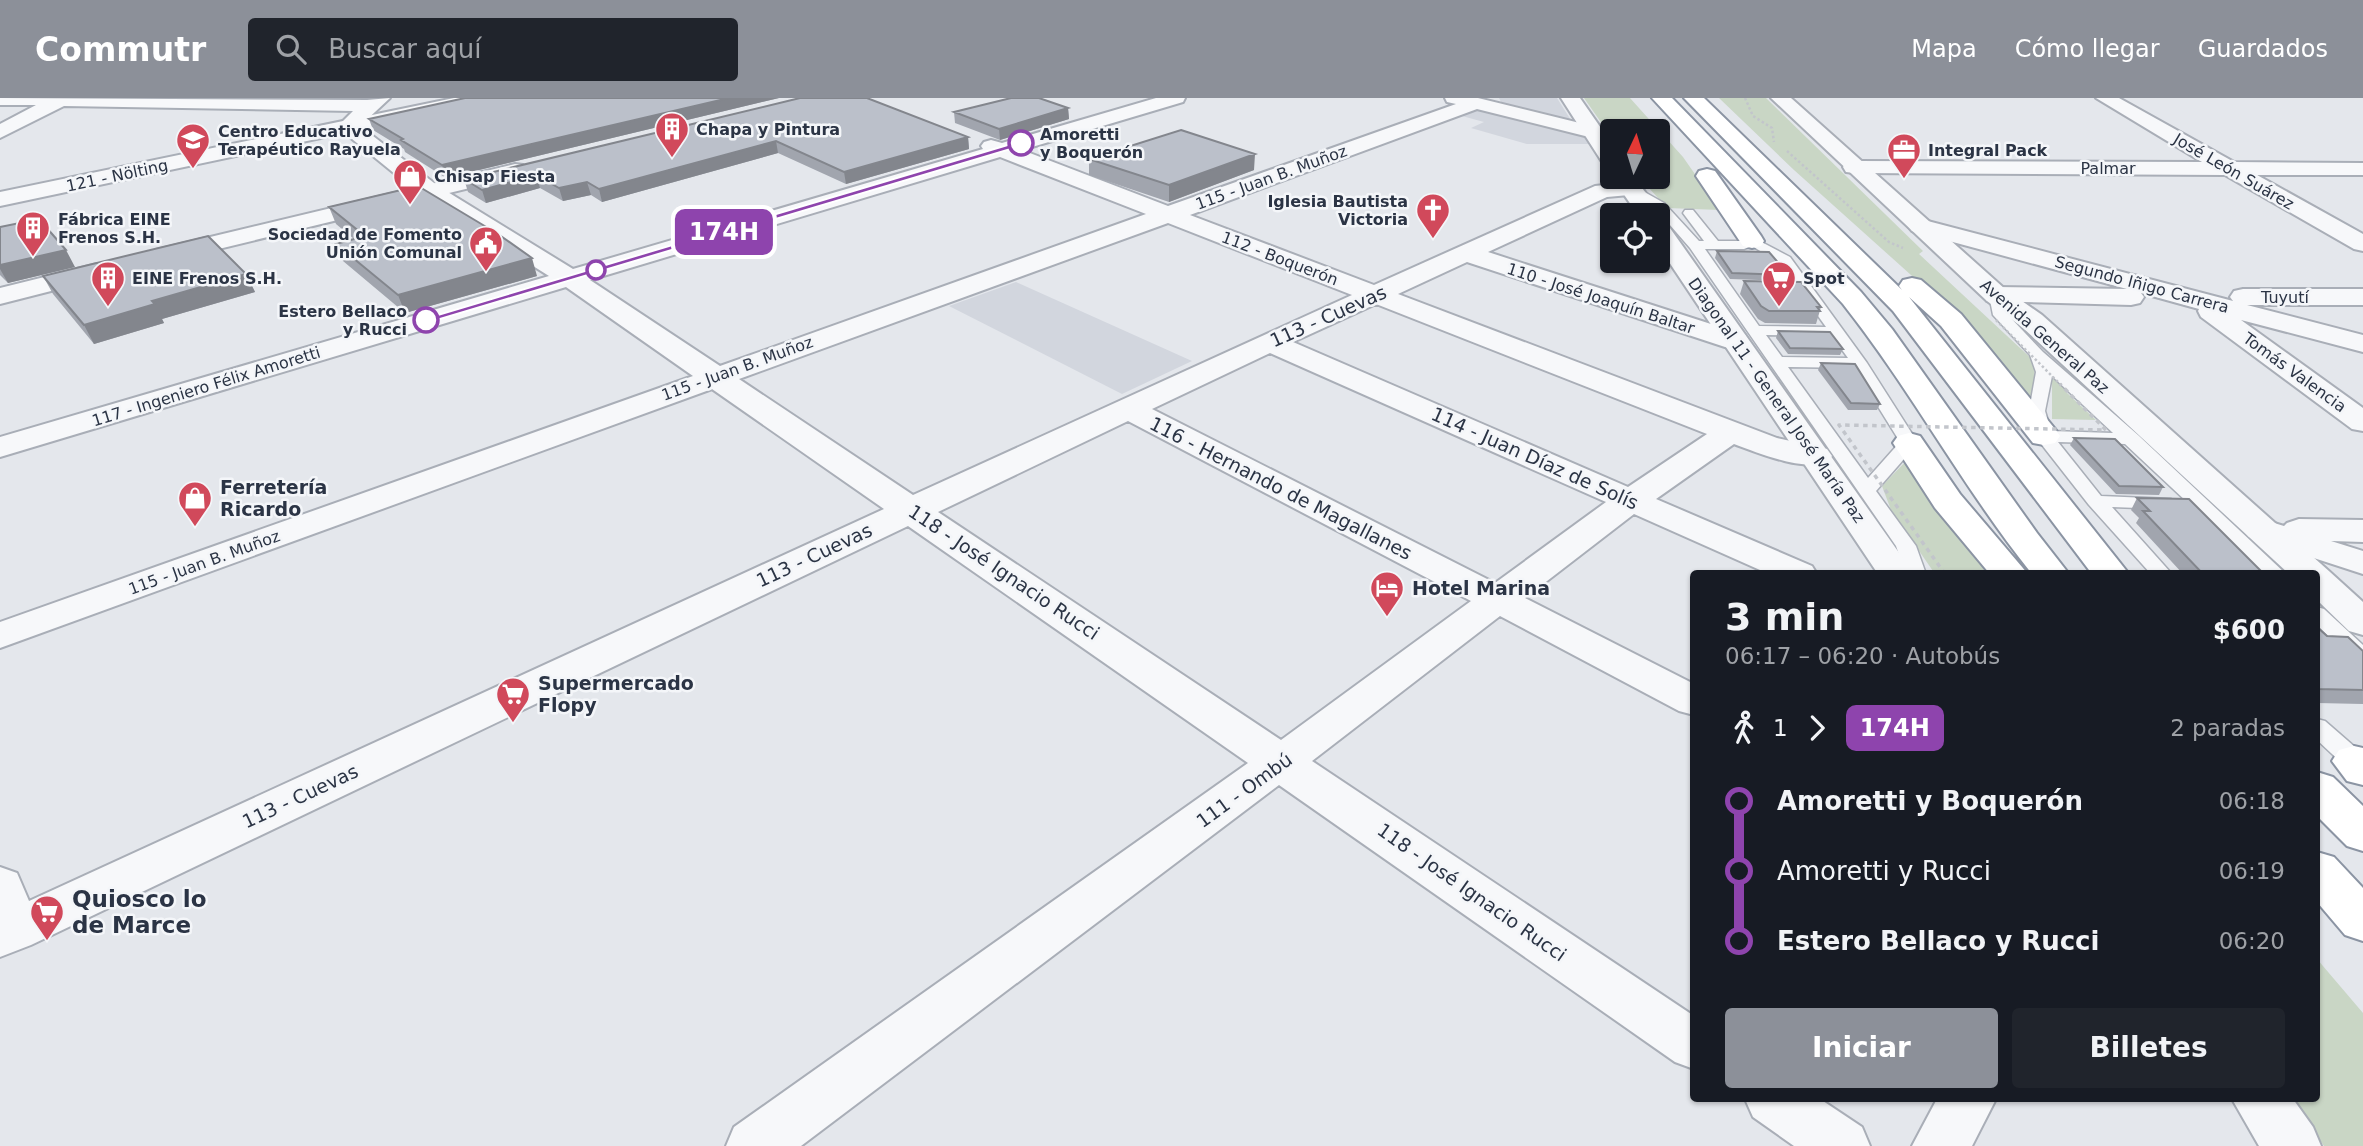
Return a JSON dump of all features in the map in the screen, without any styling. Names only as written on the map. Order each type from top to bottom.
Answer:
[{"type":"highway","points":[[1649,98],[1692,133],[1702,166],[1752,241]]},
{"type":"highway","points":[[1661,98],[1852,298],[1889,345],[2024,541],[2048,570]]},
{"type":"highway","points":[[1693,98],[1876,277],[1924,330],[2108,570]]},
{"type":"highway","points":[[1705,98],[1731,136]]},
{"type":"highway","points":[[1794,197],[1901,277],[1951,320],[2044,436]]},
{"type":"highway","points":[[1909,443],[1961,520],[2006,570]]},
{"type":"highway","points":[[2320,791],[2363,834]]},
{"type":"highway","points":[[2320,873],[2363,920]]},
{"type":"street","name":"121 - Nölting","points":[[0,199],[481,98]]},
{"type":"street","name":"117 - Ingeniero Félix Amoretti","points":[[0,447],[1176,98]]},
{"type":"street","points":[[1570,98],[1600,142]]},
{"type":"street","name":"Avenida General Paz","points":[[1780,98],[1854,167],[1915,238],[1996,307],[2032,321],[2306,570]]},
{"type":"street","name":"José León Suárez","points":[[2105,98],[2363,244]]},
{"type":"street","points":[[0,99],[376,102]]},
{"type":"street","points":[[0,132],[62,99]]},
{"type":"street","points":[[1464,101],[1593,132]]},
{"type":"street","name":"115 - Juan B. Muñoz","points":[[0,636],[1166,215],[1464,101]]},
{"type":"street","points":[[348,126],[376,102]]},
{"type":"street","name":"118 - José Ignacio Rucci","points":[[348,126],[430,191],[570,278],[1282,761],[1690,1042]]},
{"type":"street","name":"112 - Boquerón","points":[[963,136],[1731,432],[1769,446],[1816,456]]},
{"type":"street","points":[[147,260],[536,165]]},
{"type":"street","name":"Palmar","points":[[1854,167],[2363,169]]},
{"type":"street","name":"113 - Cuevas","points":[[4,918],[911,509],[1604,191],[1635,194]]},
{"type":"street","name":"Segundo Iñigo Carrera","points":[[1915,238],[2192,297],[2363,344]]},
{"type":"street","name":"Diagonal 11 - General José María Paz","points":[[1670,242],[1744,335],[1816,456],[1893,570]]},
{"type":"street","name":"110 - José Joaquín Baltar","points":[[1468,254],[1744,335]]},
{"type":"street","points":[[0,296],[120,266]]},
{"type":"street","name":"Tuyutí","points":[[1996,307],[2192,297],[2363,297]]},
{"type":"street","name":"Tomás Valencia","points":[[2192,297],[2363,422]]},
{"type":"street","name":"114 - Juan Díaz de Solís","points":[[1270,342],[1790,570]]},
{"type":"street","name":"116 - Hernando de Magallanes","points":[[1129,409],[1690,699]]},
{"type":"street","name":"111 - Ombú","points":[[755,1146],[1282,761],[1631,500],[1731,432]]},
{"type":"street","points":[[2262,530],[2363,531]]},
{"type":"street","points":[[2262,530],[2363,562]]},
{"type":"street","points":[[2320,587],[2339,629]]},
{"type":"street","points":[[1777,1102],[1841,1146]]},
{"type":"street","points":[[1941,1146],[1966,1102]]},
{"type":"street","points":[[2262,1102],[2292,1146]]},
{"type":"lane","points":[[1635,194],[1660,206],[1730,286],[1744,335],[1777,362],[1906,546],[1915,570]]},
{"type":"lane","points":[[1689,213],[1714,245]]},
{"type":"lane","points":[[1695,245],[1744,245],[1752,241],[1785,260],[1798,288],[1837,332],[1859,363],[1909,443],[1868,489]]},
{"type":"lane","points":[[1996,307],[2000,315],[2037,354],[2272,570]]},
{"type":"lane","points":[[1744,335],[1837,332]]},
{"type":"lane","points":[[2037,354],[2044,372],[2037,411],[2044,436],[2095,501],[2158,570]]},
{"type":"lane","points":[[1777,362],[1859,363]]},
{"type":"lane","points":[[2044,436],[2132,439]]},
{"type":"lane","points":[[2095,501],[2202,504]]},
{"type":"lane","points":[[2320,615],[2339,629],[2363,657]]},
{"type":"lane","points":[[2320,730],[2360,764]]},
{"type":"path","points":[[1745,98],[1753,116],[1772,128],[1773,141],[1779,147],[1889,242],[1915,238]]},
{"type":"path","points":[[1942,570],[1839,425],[2106,430],[1996,307]]},
{"type":"shaded area","points":[[1499,98],[1557,98],[1574,125],[1505,110]]},
{"type":"shaded area","points":[[1479,107],[1579,134],[1590,139],[1593,144],[1527,144],[1471,128],[1484,122],[1451,113]]},
{"type":"shaded area","points":[[1016,282],[1192,361],[1122,394],[949,306]]},
{"type":"green space","points":[[1584,98],[1630,98],[1649,119],[1600,119]]},
{"type":"green space","points":[[1719,98],[1766,98],[1923,251],[1919,254],[2035,362],[2034,388],[2030,402],[1960,319],[1794,170]]},
{"type":"green space","points":[[1670,143],[1720,210],[1670,208],[1670,203],[1662,203],[1650,189],[1670,189]]},
{"type":"green space","points":[[2052,379],[2059,380],[2066,392],[2096,420],[2052,419]]},
{"type":"green space","points":[[1907,460],[1987,570],[1932,570],[1891,510],[1882,486]]},
{"type":"green space","points":[[2320,963],[2363,1013],[2363,1146],[2324,1146],[2294,1102],[2320,1102]]},
{"type":"building","points":[[465,98],[729,98],[442,165],[369,119]]},
{"type":"building","points":[[800,98],[867,98],[968,137],[844,172],[776,141],[599,189],[587,182],[559,188],[536,175],[482,190],[464,179]]},
{"type":"building","points":[[1011,98],[1039,98],[1068,108],[999,129],[954,112]]},
{"type":"building","points":[[1181,130],[1255,154],[1169,185],[1089,159]]},
{"type":"building","points":[[418,186],[498,234],[532,258],[398,295],[336,244],[365,236],[329,207]]},
{"type":"building","points":[[39,219],[66,250],[0,265],[0,227]]},
{"type":"building","points":[[208,236],[246,274],[152,301],[155,304],[84,325],[43,276]]},
{"type":"building","points":[[1717,251],[1769,252],[1789,275],[1732,273]]},
{"type":"building","points":[[1744,281],[1801,282],[1821,307],[1817,307],[1820,311],[1769,311],[1761,306]]},
{"type":"building","points":[[1778,331],[1830,332],[1843,349],[1790,348]]},
{"type":"building","points":[[1821,363],[1855,364],[1880,404],[1851,403]]},
{"type":"building","points":[[2074,438],[2115,439],[2163,487],[2119,486]]},
{"type":"building","points":[[2137,498],[2189,499],[2260,570],[2199,570],[2143,511],[2150,511]]},
{"type":"building","points":[[2320,630],[2327,636],[2348,637],[2363,651],[2363,690],[2320,689]]},
{"type":"bus line","name":"174H","points":[[426,320],[1021,143]]},
{"type":"place","name":"Amoretti y Boquerón","points":[[1021,143]]},
{"type":"place","name":"Chapa y Pintura","points":[[672,159]]},
{"type":"place","name":"Centro Educativo Terapéutico Rayuela","points":[[193,170]]},
{"type":"place","name":"Integral Pack","points":[[1904,180]]},
{"type":"place","name":"Chisap Fiesta","points":[[410,206]]},
{"type":"place","name":"Iglesia Bautista Victoria","points":[[1433,240]]},
{"type":"place","name":"Fábrica EINE Frenos S.H.","points":[[33,258]]},
{"type":"place","name":"Sociedad de Fomento Unión Comunal","points":[[486,273]]},
{"type":"place","name":"EINE Frenos S.H.","points":[[108,308]]},
{"type":"place","name":"Spot","points":[[1779,308]]},
{"type":"place","name":"Estero Bellaco y Rucci","points":[[426,320]]},
{"type":"place","name":"Ferretería Ricardo","points":[[195,528]]},
{"type":"place","name":"Hotel Marina","points":[[1387,618]]},
{"type":"place","name":"Supermercado Flopy","points":[[513,724]]},
{"type":"place","name":"Quiosco lo de Marce","points":[[47,942]]}]
